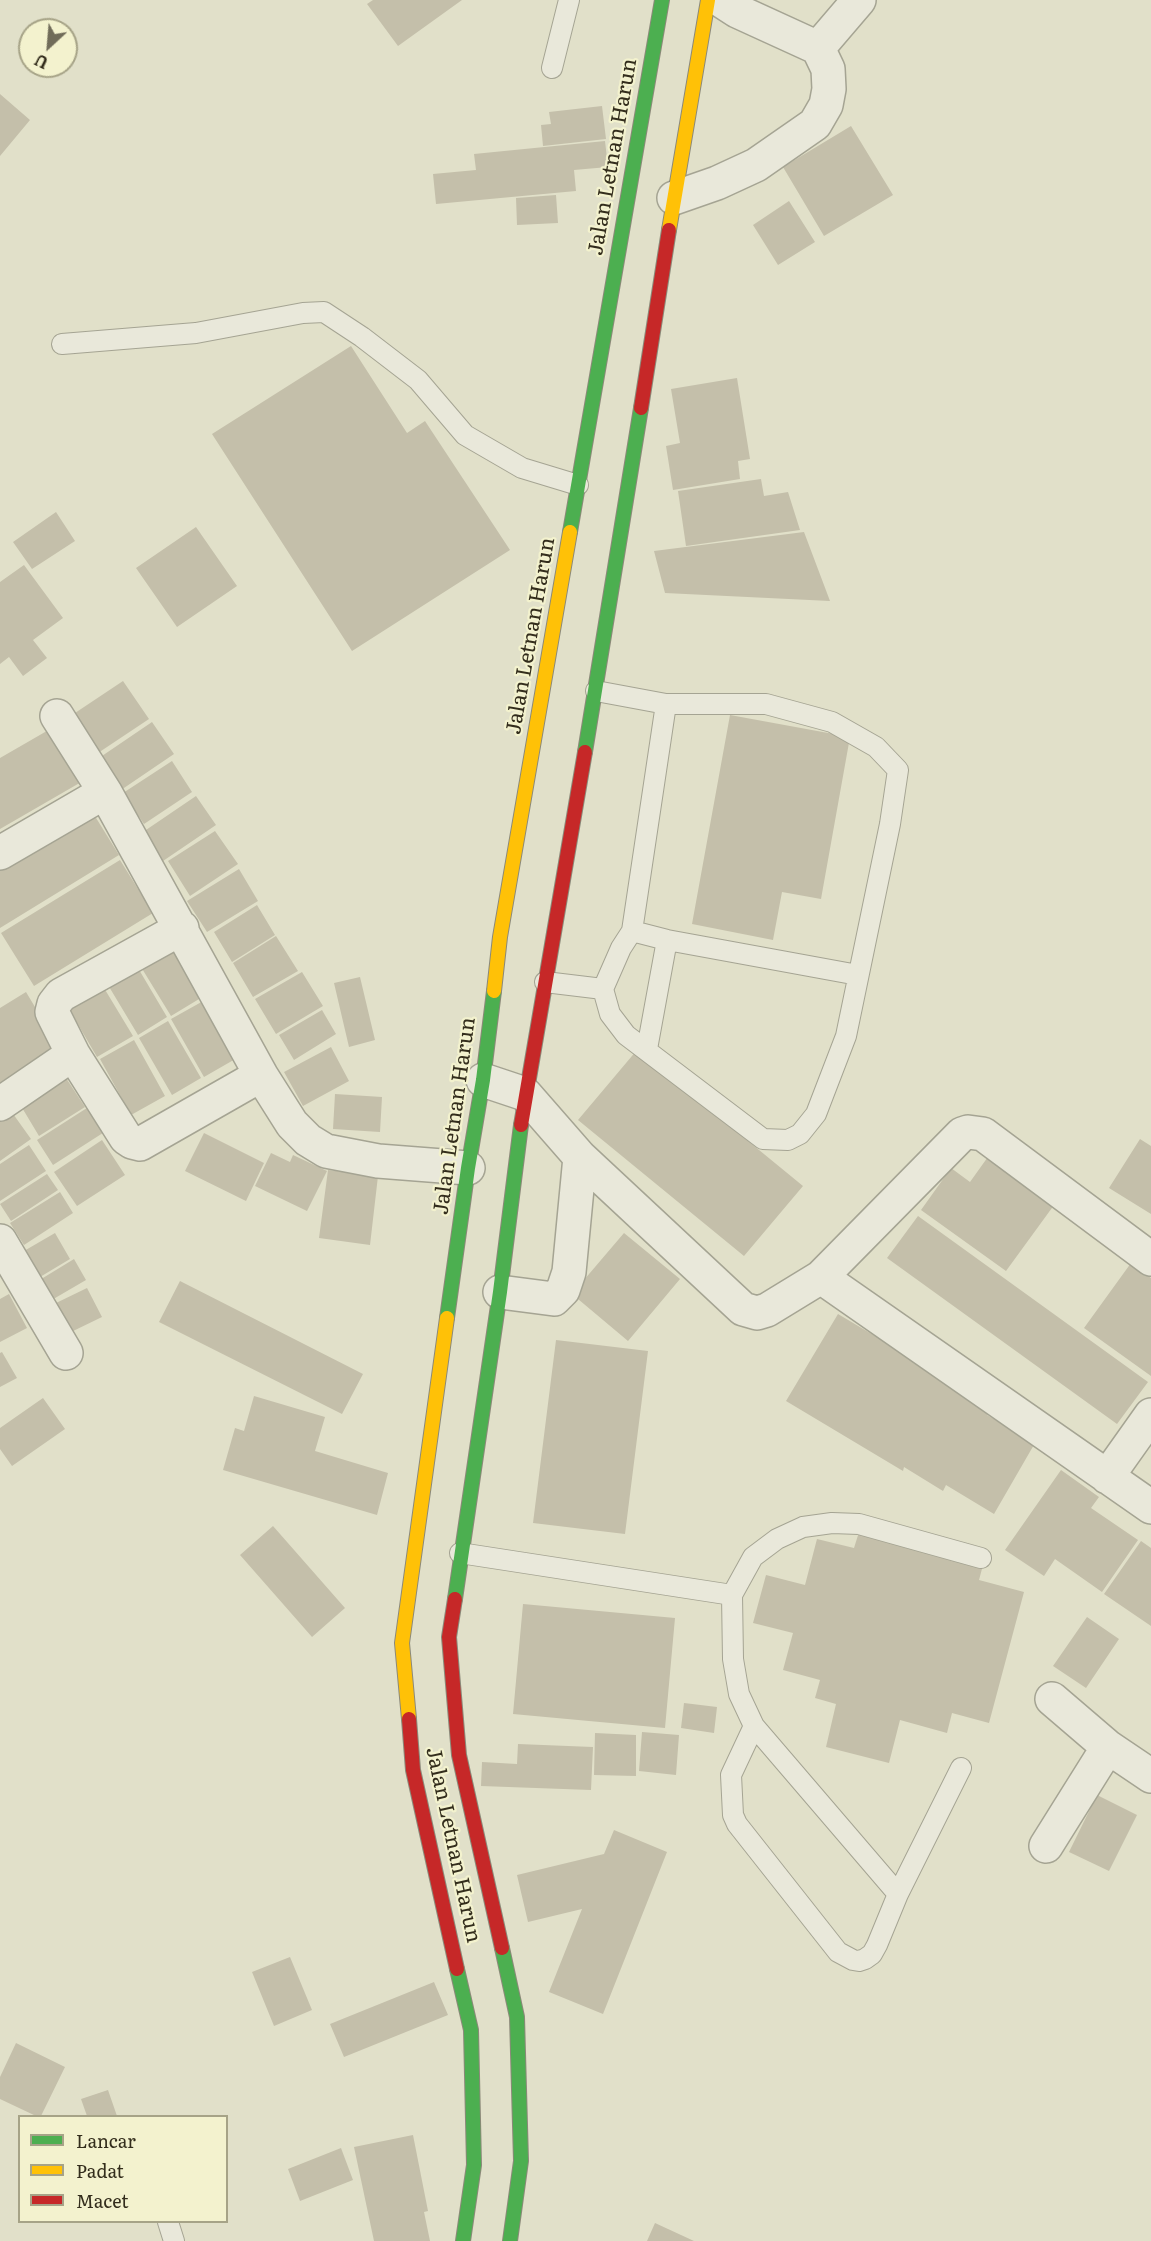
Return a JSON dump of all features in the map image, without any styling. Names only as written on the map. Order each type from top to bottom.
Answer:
[{"type":"main road","name":"Jalan Letnan Harun","points":[[463,2241],[474,2165],[471,2030],[413,1770],[402,1643],[468,1168],[483,1080],[501,937],[578,485],[627,232],[662,0]]},
{"type":"main road","name":"Jalan Letnan Harun","points":[[510,2241],[521,2161],[517,2017],[459,1755],[449,1637],[500,1292],[525,1094],[596,691],[661,240],[674,198],[708,0]]},
{"type":"street","points":[[674,198],[717,183],[756,165],[815,124],[825,105],[829,89],[828,69],[818,48],[737,11],[720,0]]},
{"type":"street","points":[[818,48],[859,0]]},
{"type":"street","points":[[57,716],[105,792],[261,1075],[292,1124],[308,1140],[326,1150],[378,1161],[468,1168]]},
{"type":"street","points":[[0,853],[105,792]]},
{"type":"street","points":[[182,928],[61,995],[54,1004],[52,1012],[73,1054],[126,1138],[140,1144],[261,1075]]},
{"type":"street","points":[[0,1104],[73,1054]]},
{"type":"street","points":[[483,1080],[525,1094],[580,1157],[743,1309],[757,1312],[767,1310],[821,1276],[962,1134],[968,1132],[983,1134],[1151,1259]]},
{"type":"street","points":[[500,1292],[554,1299],[563,1290],[569,1272],[580,1157]]},
{"type":"street","points":[[0,1241],[66,1353]]},
{"type":"street","points":[[821,1276],[1151,1506]]},
{"type":"street","points":[[1107,1477],[1151,1415]]},
{"type":"street","points":[[1052,1699],[1108,1747],[1151,1776]]},
{"type":"street","points":[[1046,1846],[1108,1747]]},
{"type":"lane","points":[[552,68],[569,0]]},
{"type":"lane","points":[[62,344],[196,333],[303,313],[324,312],[362,337],[418,380],[465,435],[522,468],[578,485]]},
{"type":"lane","points":[[596,691],[666,704],[766,704],[832,722],[876,747],[898,770],[890,824],[846,1036],[816,1114],[800,1134],[788,1140],[763,1139],[626,1035],[610,1014],[603,989],[621,948],[632,932],[666,704]]},
{"type":"lane","points":[[632,932],[858,975]]},
{"type":"lane","points":[[647,1049],[667,940]]},
{"type":"lane","points":[[545,982],[603,989]]},
{"type":"lane","points":[[898,1894],[754,1726],[739,1694],[733,1659],[732,1595],[753,1557],[777,1539],[803,1527],[832,1523],[859,1524],[981,1558]]},
{"type":"lane","points":[[460,1552],[732,1595]]},
{"type":"lane","points":[[754,1726],[731,1775],[733,1815],[737,1824],[838,1952],[845,1957],[859,1961],[872,1954],[877,1945],[898,1894],[961,1768]]},
{"type":"lane","points":[[168,2223],[174,2241]]},
{"type":"building","points":[[373,0],[462,0],[398,46],[367,4]]},
{"type":"building","points":[[0,94],[30,120],[0,156]]},
{"type":"building","points":[[602,106],[606,139],[543,146],[541,125],[551,124],[549,112]]},
{"type":"building","points":[[851,126],[893,195],[824,236],[783,167]]},
{"type":"building","points":[[605,141],[608,167],[574,170],[576,191],[436,204],[433,174],[476,170],[474,154]]},
{"type":"building","points":[[556,195],[558,223],[517,225],[516,198]]},
{"type":"building","points":[[789,201],[815,242],[778,265],[753,225]]},
{"type":"building","points":[[351,346],[407,433],[425,421],[510,550],[352,651],[212,434]]},
{"type":"building","points":[[737,378],[750,459],[738,461],[740,479],[673,490],[666,446],[680,443],[671,389]]},
{"type":"building","points":[[761,479],[764,496],[788,492],[800,530],[686,546],[678,491]]},
{"type":"building","points":[[56,512],[75,541],[32,569],[13,542]]},
{"type":"building","points":[[196,527],[237,586],[177,627],[136,568]]},
{"type":"building","points":[[804,532],[830,601],[665,593],[654,551]]},
{"type":"building","points":[[24,565],[63,618],[33,640],[47,658],[23,676],[9,657],[0,664],[0,582]]},
{"type":"building","points":[[123,681],[149,719],[98,753],[72,715]]},
{"type":"building","points":[[730,715],[850,737],[821,899],[782,892],[773,940],[692,924]]},
{"type":"building","points":[[152,722],[174,754],[121,790],[99,758]]},
{"type":"building","points":[[52,728],[83,781],[0,829],[0,758]]},
{"type":"building","points":[[172,761],[192,792],[144,824],[123,793]]},
{"type":"building","points":[[196,796],[216,825],[163,861],[143,832]]},
{"type":"building","points":[[93,813],[119,855],[0,928],[0,870]]},
{"type":"building","points":[[215,831],[238,864],[190,896],[168,861]]},
{"type":"building","points":[[120,860],[153,913],[34,986],[1,933]]},
{"type":"building","points":[[239,869],[258,901],[207,932],[187,901]]},
{"type":"building","points":[[257,905],[275,935],[232,962],[214,932]]},
{"type":"building","points":[[276,936],[298,971],[253,997],[233,963]]},
{"type":"building","points":[[175,947],[204,996],[171,1016],[141,967]]},
{"type":"building","points":[[138,968],[167,1017],[138,1035],[108,985]]},
{"type":"building","points":[[302,972],[323,1006],[276,1034],[255,999]]},
{"type":"building","points":[[360,977],[375,1040],[349,1047],[334,983]]},
{"type":"building","points":[[104,988],[133,1036],[97,1057],[69,1009]]},
{"type":"building","points":[[26,992],[59,1047],[0,1083],[0,1008]]},
{"type":"building","points":[[205,1000],[237,1058],[204,1077],[171,1019]]},
{"type":"building","points":[[322,1010],[336,1034],[294,1060],[279,1035]]},
{"type":"building","points":[[168,1021],[201,1078],[172,1095],[139,1038]]},
{"type":"building","points":[[134,1040],[165,1096],[131,1115],[100,1059]]},
{"type":"building","points":[[331,1047],[349,1081],[303,1106],[284,1072]]},
{"type":"building","points":[[637,1050],[803,1186],[744,1256],[578,1120]]},
{"type":"building","points":[[66,1078],[85,1107],[39,1136],[21,1106]]},
{"type":"building","points":[[335,1094],[382,1097],[380,1132],[333,1129]]},
{"type":"building","points":[[90,1106],[106,1131],[53,1165],[37,1140]]},
{"type":"building","points":[[11,1111],[31,1139],[0,1161],[0,1119]]},
{"type":"building","points":[[204,1133],[264,1163],[246,1201],[185,1171]]},
{"type":"building","points":[[1140,1139],[1151,1146],[1151,1214],[1109,1188]]},
{"type":"building","points":[[102,1140],[125,1175],[77,1206],[54,1172]]},
{"type":"building","points":[[29,1145],[46,1171],[0,1201],[0,1164]]},
{"type":"building","points":[[271,1153],[290,1162],[293,1155],[327,1171],[307,1211],[255,1186]]},
{"type":"building","points":[[990,1154],[1057,1201],[1006,1271],[921,1210],[951,1168],[970,1182]]},
{"type":"building","points":[[328,1170],[378,1176],[370,1245],[319,1238]]},
{"type":"building","points":[[47,1174],[58,1190],[11,1221],[0,1204]]},
{"type":"building","points":[[60,1192],[73,1213],[24,1245],[10,1223]]},
{"type":"building","points":[[918,1216],[1148,1382],[1117,1424],[887,1258]]},
{"type":"building","points":[[55,1233],[70,1259],[40,1277],[24,1251]]},
{"type":"building","points":[[624,1233],[680,1279],[628,1341],[572,1294]]},
{"type":"building","points":[[74,1259],[86,1280],[50,1301],[38,1281]]},
{"type":"building","points":[[1131,1263],[1151,1278],[1151,1376],[1084,1328]]},
{"type":"building","points":[[180,1281],[363,1374],[342,1414],[159,1322]]},
{"type":"building","points":[[87,1288],[102,1317],[69,1333],[54,1304]]},
{"type":"building","points":[[9,1294],[27,1328],[0,1342],[0,1299]]},
{"type":"building","points":[[838,1314],[993,1406],[987,1415],[1035,1443],[994,1514],[946,1485],[943,1491],[904,1467],[903,1471],[786,1401]]},
{"type":"building","points":[[556,1340],[648,1351],[625,1534],[533,1523]]},
{"type":"building","points":[[2,1352],[17,1378],[0,1387],[0,1353]]},
{"type":"building","points":[[254,1396],[325,1417],[315,1451],[388,1473],[377,1515],[223,1470],[235,1428],[244,1431]]},
{"type":"building","points":[[43,1398],[65,1429],[12,1466],[0,1449],[0,1428]]},
{"type":"building","points":[[1061,1470],[1099,1497],[1091,1508],[1138,1540],[1102,1592],[1055,1559],[1044,1576],[1005,1550]]},
{"type":"building","points":[[273,1526],[345,1608],[312,1637],[240,1555]]},
{"type":"building","points":[[859,1532],[983,1565],[979,1580],[1024,1592],[989,1723],[952,1713],[947,1733],[900,1720],[889,1763],[826,1747],[836,1704],[815,1698],[820,1680],[783,1670],[793,1633],[753,1623],[766,1575],[805,1585],[817,1539],[854,1548]]},
{"type":"building","points":[[1141,1541],[1151,1548],[1151,1626],[1104,1594]]},
{"type":"building","points":[[523,1604],[675,1618],[665,1728],[513,1714]]},
{"type":"building","points":[[1087,1617],[1119,1639],[1086,1688],[1053,1666]]},
{"type":"building","points":[[684,1703],[717,1707],[714,1733],[681,1728]]},
{"type":"building","points":[[642,1732],[679,1735],[676,1775],[639,1771]]},
{"type":"building","points":[[595,1733],[636,1735],[636,1776],[594,1775]]},
{"type":"building","points":[[518,1744],[593,1747],[591,1790],[481,1786],[482,1762],[517,1764]]},
{"type":"building","points":[[1097,1795],[1137,1815],[1109,1871],[1069,1852]]},
{"type":"building","points":[[614,1830],[667,1852],[603,2014],[549,1992],[582,1909],[528,1922],[517,1875],[604,1854]]},
{"type":"building","points":[[290,1957],[312,2010],[274,2026],[252,1972]]},
{"type":"building","points":[[434,1982],[448,2015],[344,2057],[330,2024]]},
{"type":"building","points":[[16,2043],[65,2067],[41,2115],[34,2115],[0,2099],[0,2077]]},
{"type":"building","points":[[108,2090],[117,2115],[87,2115],[81,2099]]},
{"type":"building","points":[[413,2135],[428,2211],[424,2212],[430,2241],[374,2241],[354,2147]]},
{"type":"building","points":[[341,2148],[353,2180],[300,2201],[288,2169]]},
{"type":"building","points":[[655,2223],[694,2241],[647,2241]]},
{"type":"traffic: fast","points":[[570,532],[662,0]]},
{"type":"traffic: fast","points":[[585,752],[641,408]]},
{"type":"traffic: fast","points":[[447,1318],[494,991]]},
{"type":"traffic: fast","points":[[455,1599],[500,1292],[521,1125]]},
{"type":"traffic: fast","points":[[502,1948],[517,2017],[521,2161],[510,2241]]},
{"type":"traffic: fast","points":[[457,1969],[471,2030],[474,2165],[463,2241]]},
{"type":"traffic: slow","points":[[669,230],[708,0]]},
{"type":"traffic: slow","points":[[494,991],[500,937],[570,532]]},
{"type":"traffic: slow","points":[[409,1719],[402,1643],[447,1318]]},
{"type":"traffic: jam","points":[[641,408],[669,230]]},
{"type":"traffic: jam","points":[[521,1125],[585,752]]},
{"type":"traffic: jam","points":[[455,1599],[449,1637],[459,1755],[502,1948]]},
{"type":"traffic: jam","points":[[409,1719],[413,1770],[457,1969]]}]
